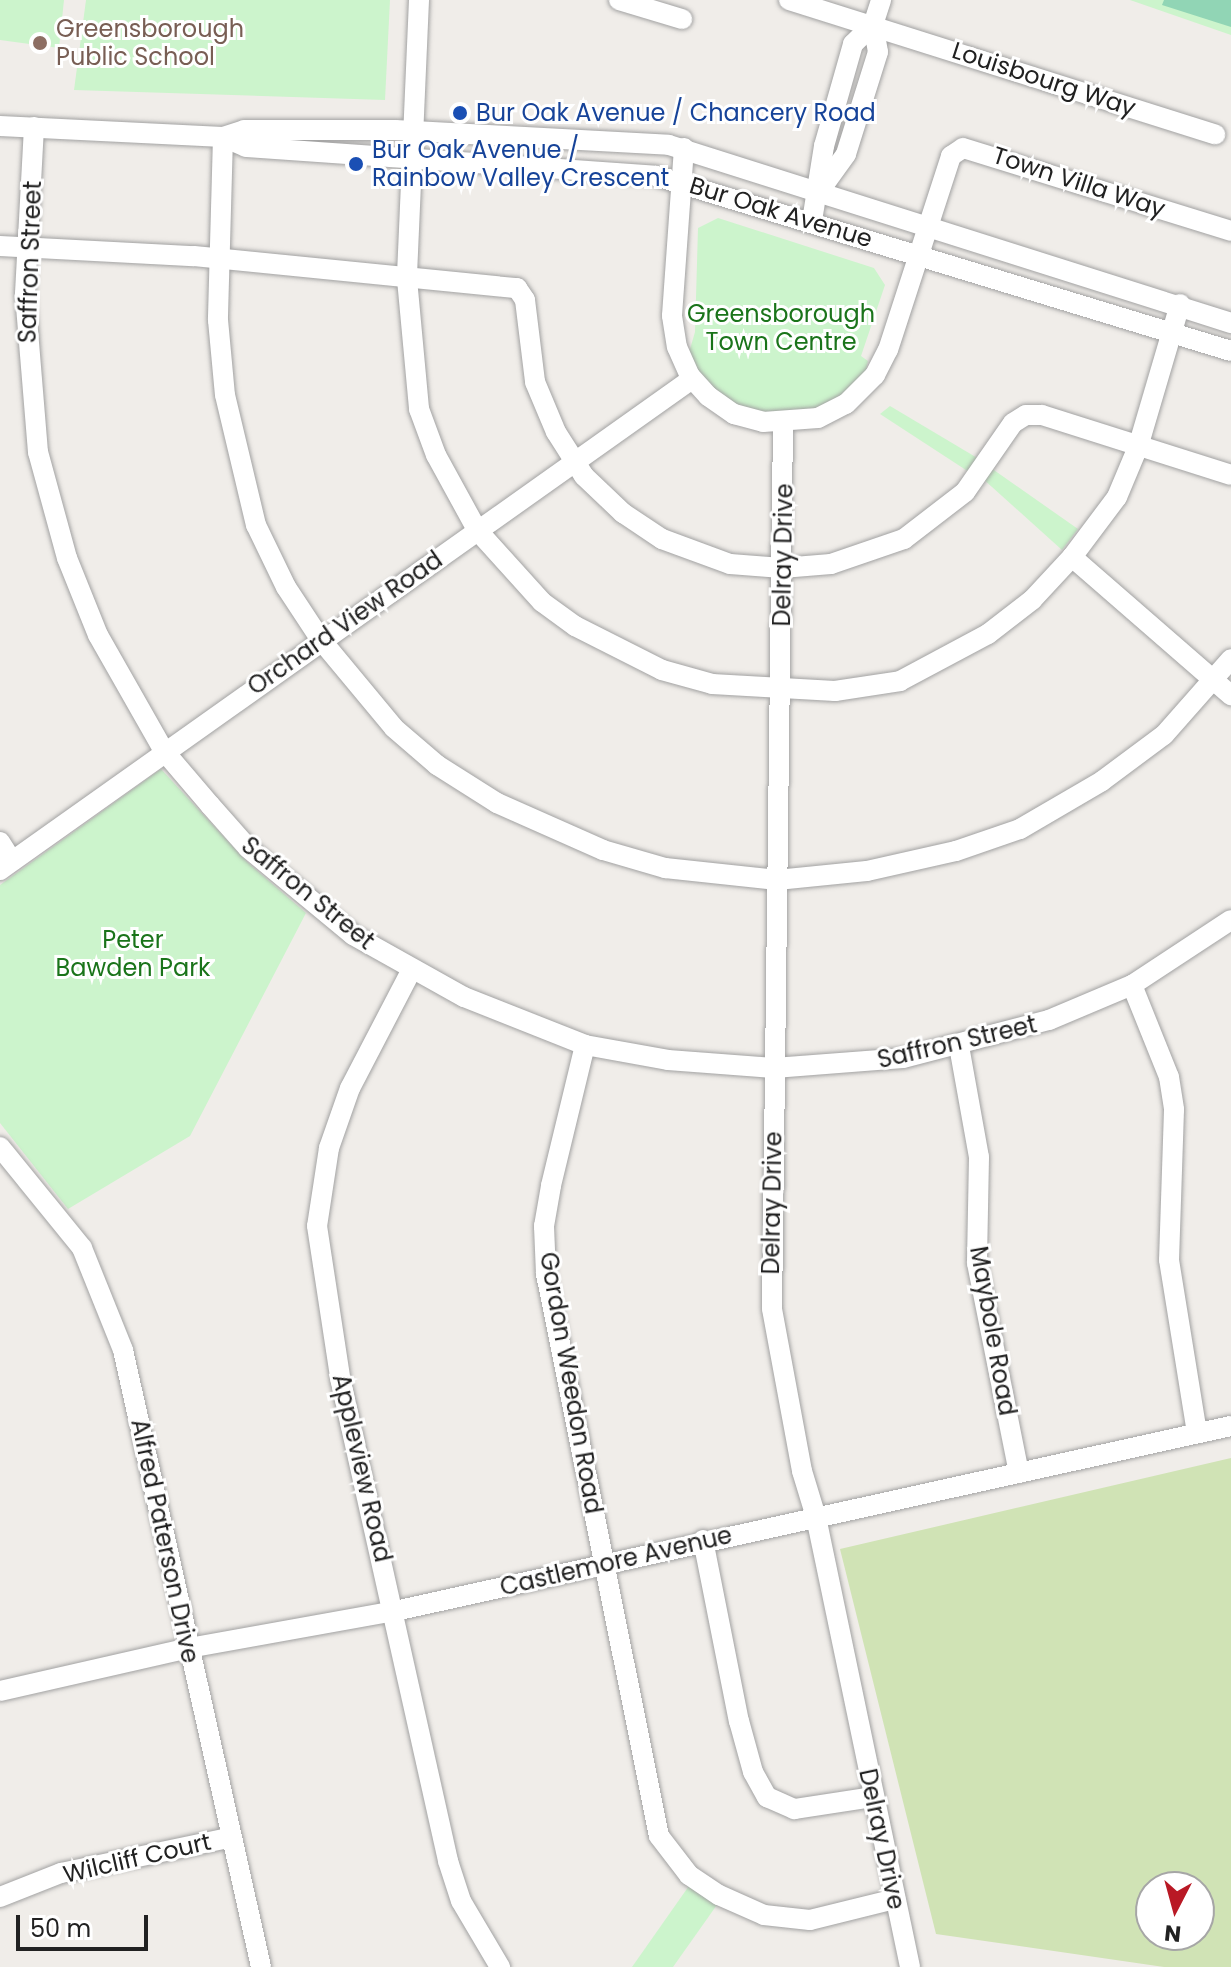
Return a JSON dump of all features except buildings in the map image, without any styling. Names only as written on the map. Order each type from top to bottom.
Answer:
[{"type":"street","points":[[419,0],[407,279],[419,409],[436,455],[477,530],[542,602],[616,648],[662,670],[712,684],[781,692],[835,691],[900,681],[988,634],[1032,600],[1072,557],[1117,497],[1138,447],[1180,304]]},
{"type":"street","points":[[619,0],[682,19]]},
{"type":"street","name":"Louisbourg Way","points":[[789,0],[1215,134]]},
{"type":"street","points":[[812,221],[821,190],[824,146],[853,44],[873,25],[881,0]]},
{"type":"street","name":"Bur Oak Avenue","points":[[0,126],[223,137],[246,147],[680,181],[1171,335],[1231,351]]},
{"type":"street","name":"Saffron Street","points":[[34,127],[26,344],[50,503],[98,635],[164,751],[248,848],[353,935],[411,971],[585,1045],[668,1060],[774,1068],[866,1063],[959,1046],[1049,1020],[1132,985],[1231,920]]},
{"type":"street","name":"Bur Oak Avenue","points":[[223,137],[244,130],[414,131],[684,148],[1180,304],[1231,323]]},
{"type":"street","points":[[223,137],[218,260],[225,395],[241,471],[262,537],[321,640],[394,728],[437,765],[497,803],[603,850],[665,868],[777,880],[867,871],[956,851],[1020,829],[1102,781],[1164,735],[1215,681],[1231,659]]},
{"type":"street","points":[[684,148],[672,316],[677,347],[692,379],[734,414],[783,424],[828,414],[869,382],[888,350],[927,224]]},
{"type":"street","name":"Town Villa Way","points":[[927,224],[951,156],[963,148],[1231,231]]},
{"type":"street","points":[[0,246],[218,260],[407,279],[508,285],[520,290],[535,382],[575,464],[623,513],[662,539],[730,564],[782,568],[857,558],[926,525],[982,474],[1021,416],[1042,415],[1231,475]]},
{"type":"street","name":"Orchard View Road","points":[[6,866],[692,379]]},
{"type":"street","name":"Delray Drive","points":[[783,424],[772,1309],[802,1471],[816,1517],[872,1797],[910,1967]]},
{"type":"street","points":[[1072,557],[1231,695]]},
{"type":"street","points":[[0,842],[6,866]]},
{"type":"street","name":"Appleview Road","points":[[411,971],[350,1088],[329,1148],[317,1226],[341,1382],[395,1611],[448,1861],[461,1901],[500,1967]]},
{"type":"street","points":[[1132,985],[1169,1077],[1174,1110],[1169,1260],[1197,1433]]},
{"type":"street","name":"Gordon Weedon Road","points":[[585,1045],[544,1226],[546,1274],[659,1836],[689,1875],[719,1895],[764,1915],[810,1920],[895,1899]]},
{"type":"street","name":"Maybole Road","points":[[959,1046],[979,1157],[977,1263],[1019,1473]]},
{"type":"street","name":"Alfred Paterson Drive","points":[[0,1147],[82,1248],[123,1350],[229,1838],[261,1967]]},
{"type":"street","name":"Castlemore Avenue","points":[[1,1688],[189,1648],[395,1611],[703,1540],[1231,1426]]},
{"type":"street","points":[[703,1540],[739,1721],[753,1772],[767,1797],[794,1809],[872,1797]]},
{"type":"street","name":"Wilcliff Court","points":[[0,1897],[61,1873],[229,1838]]},
{"type":"green space","points":[[0,0],[64,0],[59,48],[0,40]]},
{"type":"green space","points":[[86,0],[390,0],[385,100],[74,90]]},
{"type":"green space","points":[[1130,0],[1231,0],[1231,35]]},
{"type":"green space","points":[[1164,0],[1231,0],[1231,27],[1162,5]]},
{"type":"green space","name":"Greensborough Town Centre","points":[[718,218],[874,268],[885,285],[861,356],[868,361],[865,374],[840,399],[795,417],[740,408],[705,381],[688,356],[695,332],[698,228]]},
{"type":"green space","points":[[890,406],[979,459],[969,472],[880,414]]},
{"type":"green space","points":[[991,468],[1078,529],[1062,550],[982,478]]},
{"type":"green space","name":"Peter Bawden Park","points":[[161,769],[246,861],[306,913],[190,1136],[68,1209],[0,1123],[0,885]]},
{"type":"green space","points":[[1231,1458],[1231,1967],[1164,1967],[936,1934],[840,1549]]},
{"type":"green space","points":[[691,1883],[719,1902],[673,1967],[632,1967]]},
{"type":"place","name":"Greensborough Public School","points":[[40,43]]},
{"type":"place","name":"Bur Oak Avenue / Chancery Road","points":[[460,113]]},
{"type":"place","name":"Bur Oak Avenue / Rainbow Valley Crescent","points":[[356,164]]}]
